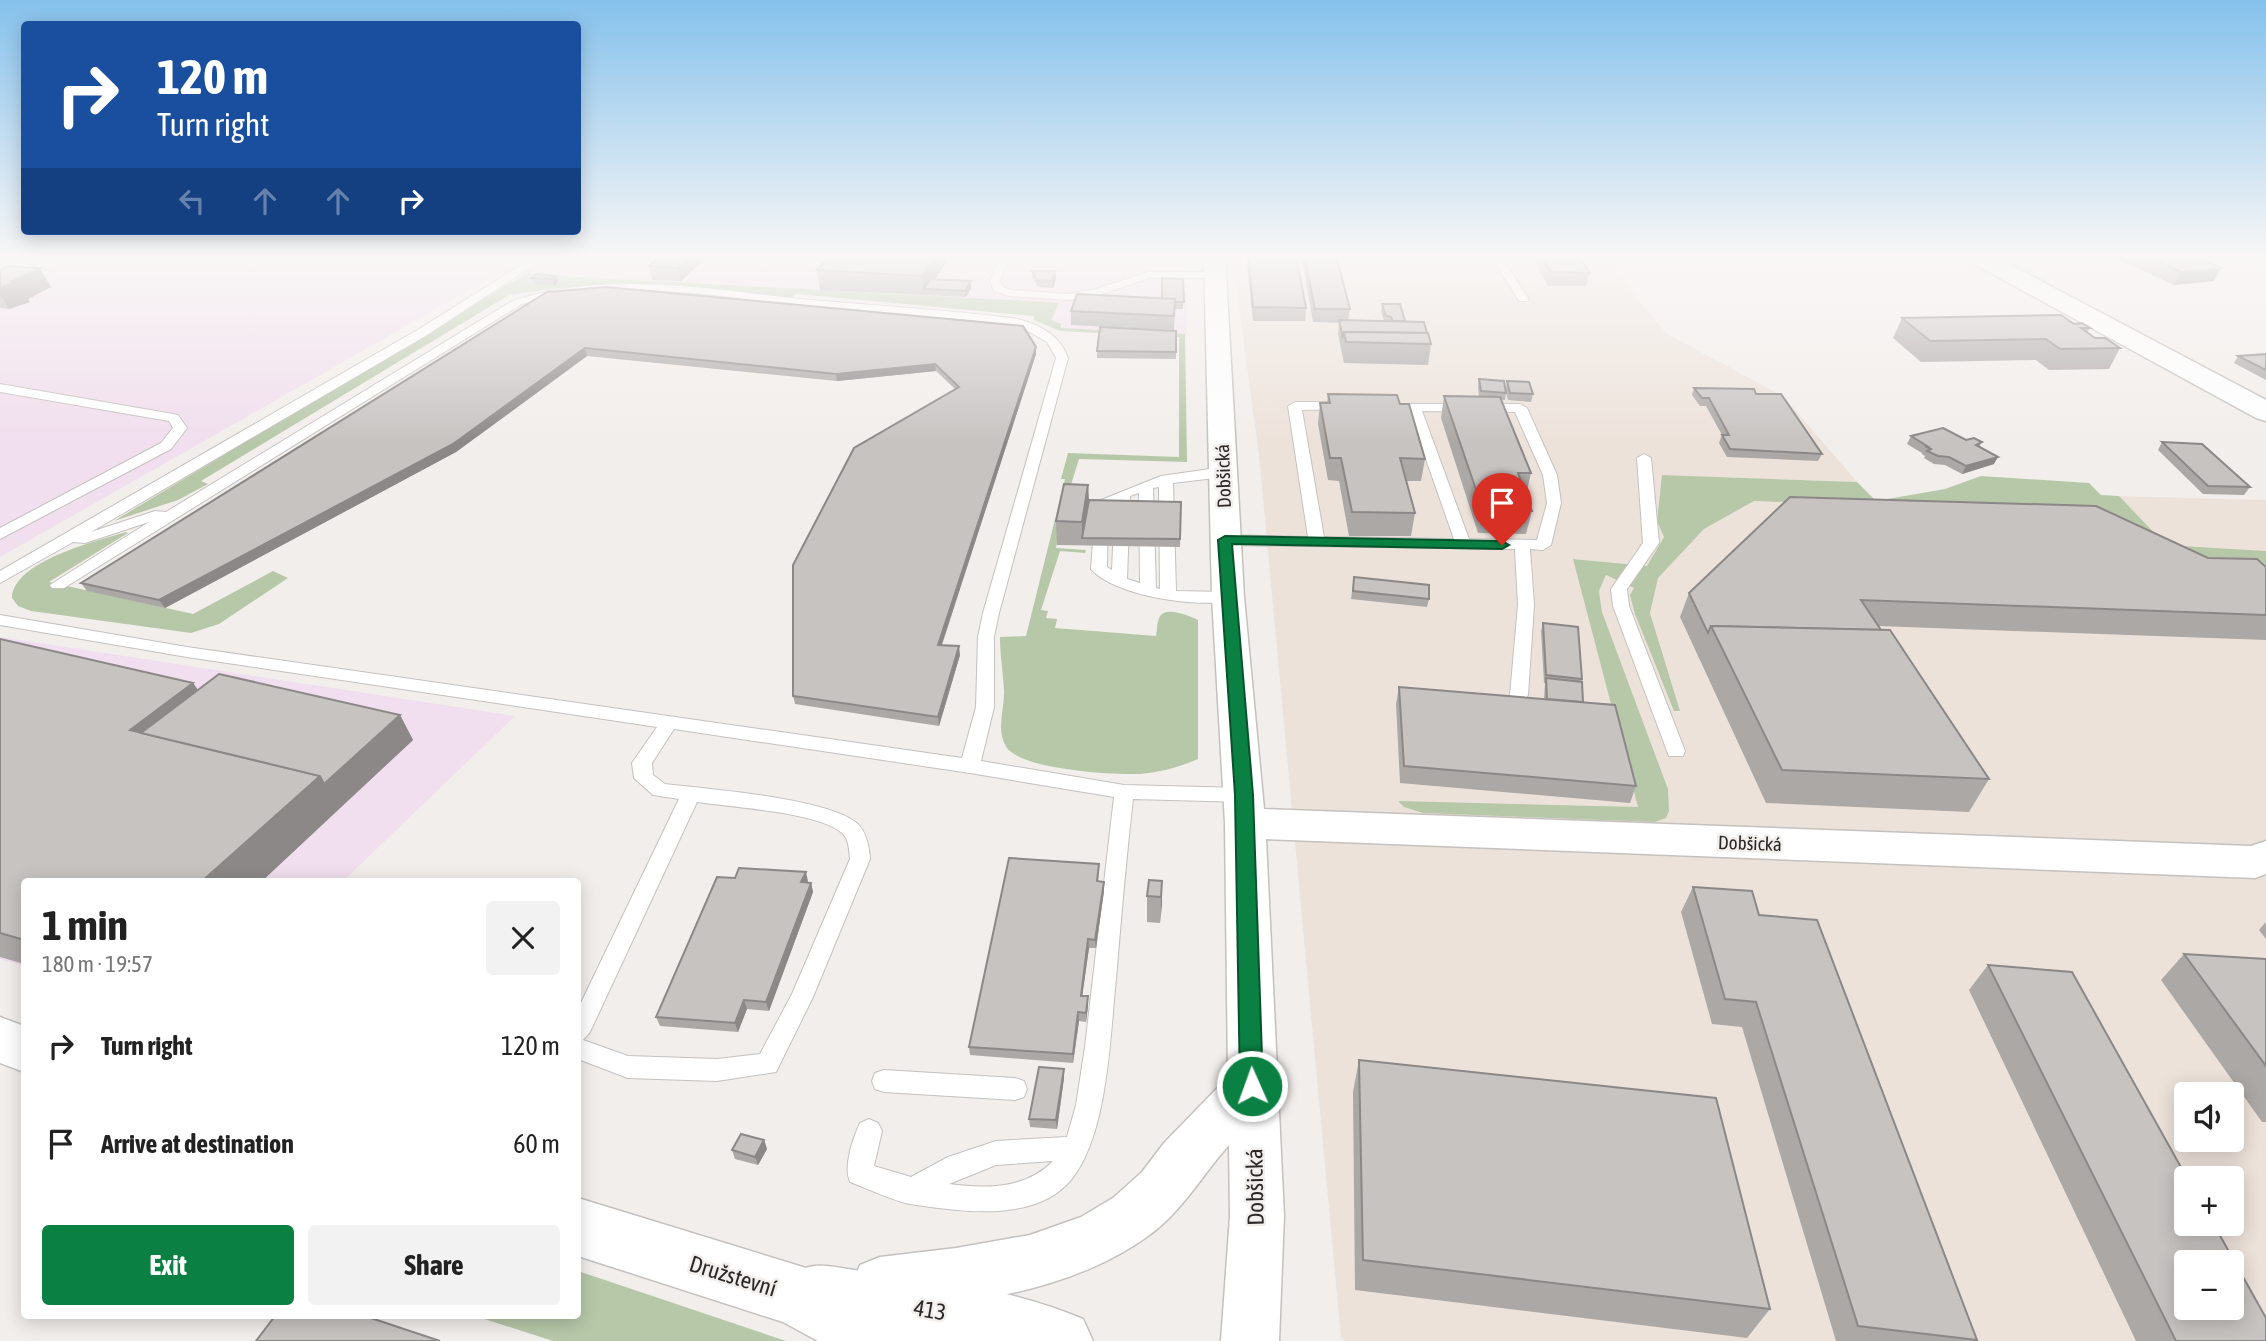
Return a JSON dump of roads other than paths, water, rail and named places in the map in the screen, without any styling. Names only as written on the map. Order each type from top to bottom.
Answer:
[{"type":"main road","points":[[2091,318],[2266,412]]},
{"type":"main road","points":[[0,1040],[21,1048]]},
{"type":"main road","name":"Družstevní","points":[[581,1228],[796,1296],[881,1341]]},
{"type":"main road","name":"413","points":[[796,1296],[884,1302],[931,1309],[1004,1324],[1061,1341]]},
{"type":"street","name":"Dobšická","points":[[1217,318],[1228,597],[1245,809],[1257,1216],[1250,1341]]},
{"type":"street","name":"Dobšická","points":[[1245,809],[2261,860]]},
{"type":"street","points":[[796,1296],[1016,1268],[1048,1259],[1094,1240],[1161,1190],[1184,1158],[1252,1086]]},
{"type":"lane","points":[[0,578],[446,318]]},
{"type":"lane","points":[[58,585],[492,318]]},
{"type":"lane","points":[[970,766],[985,707],[986,637],[991,613],[1062,358],[1058,345],[1027,325],[978,318]]},
{"type":"lane","points":[[0,387],[173,418],[180,428],[166,446],[0,534]]},
{"type":"lane","points":[[1225,540],[1317,543],[1544,545],[1553,503],[1550,475],[1520,408],[1295,406],[1317,543]]},
{"type":"lane","points":[[1414,407],[1463,544]]},
{"type":"lane","points":[[1644,458],[1651,543],[1619,589],[1621,606],[1676,751]]},
{"type":"lane","points":[[1223,473],[1194,474],[1146,485],[1123,494],[1119,582],[1168,596],[1228,597]]},
{"type":"lane","points":[[1166,480],[1168,596]]},
{"type":"lane","points":[[1146,485],[1148,591]]},
{"type":"lane","points":[[46,550],[187,506]]},
{"type":"lane","points":[[1520,695],[1526,605],[1521,545]]},
{"type":"lane","points":[[0,620],[187,652],[970,766],[1245,809]]},
{"type":"lane","points":[[581,1050],[628,1067],[717,1070],[767,1064],[803,996],[860,859],[858,839],[847,825],[823,815],[660,790],[644,778],[642,763],[669,723]]},
{"type":"lane","points":[[870,1131],[859,1173],[910,1191],[957,1199],[1011,1196],[1045,1185],[1061,1171],[1074,1148],[1086,1114],[1097,1044],[1124,792]]},
{"type":"lane","points":[[581,1026],[691,794]]},
{"type":"lane","points":[[884,1081],[1015,1089]]},
{"type":"lane","points":[[910,1191],[957,1166],[996,1153],[1074,1148]]}]
